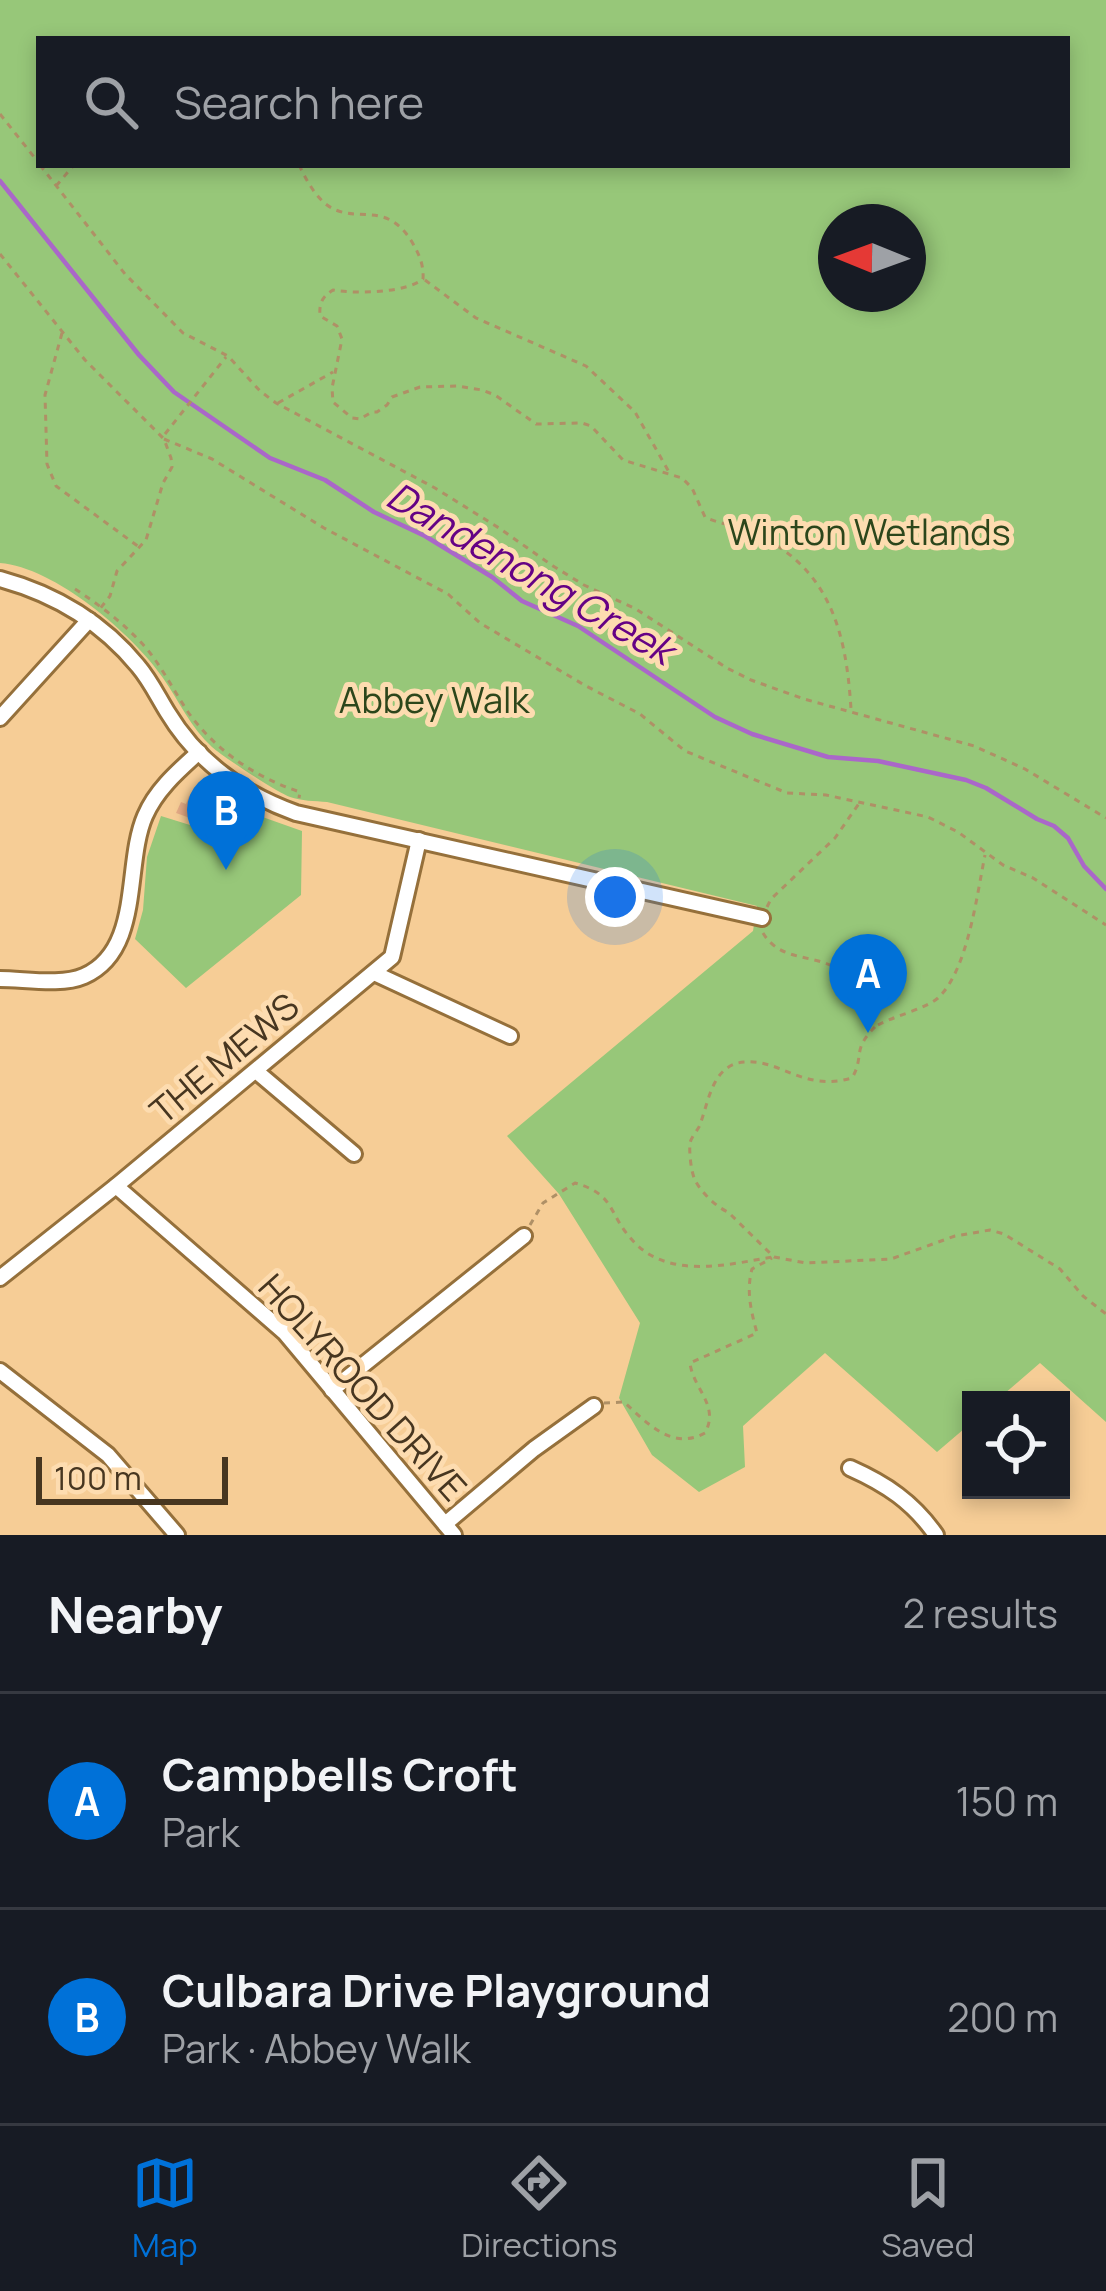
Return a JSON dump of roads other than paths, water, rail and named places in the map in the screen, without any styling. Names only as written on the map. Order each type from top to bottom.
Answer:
[{"type":"street","points":[[7,581],[60,601],[104,631],[140,668],[199,752],[240,788],[265,802],[296,813],[762,918]]},
{"type":"street","points":[[0,718],[89,620]]},
{"type":"street","points":[[0,979],[65,980],[80,978],[98,967],[114,948],[128,914],[134,847],[146,812],[167,782],[199,752]]},
{"type":"street","name":"THE MEWS","points":[[0,1278],[392,957],[418,840]]},
{"type":"street","points":[[374,973],[510,1036]]},
{"type":"street","points":[[256,1071],[354,1154]]},
{"type":"street","name":"HOLYROOD DRIVE","points":[[116,1186],[285,1333],[450,1530]]},
{"type":"street","points":[[332,1390],[524,1236]]},
{"type":"street","points":[[0,1371],[108,1455],[177,1535]]},
{"type":"street","points":[[450,1530],[534,1449],[594,1406]]},
{"type":"street","points":[[850,1468],[906,1499],[936,1535]]},
{"type":"waterway","name":"Dandenong Creek","points":[[0,181],[174,392],[270,458],[325,480],[374,512],[425,536],[522,601],[578,626],[715,717],[752,734],[828,757],[878,761],[986,788],[1054,826],[1106,889]]},
{"type":"place","name":"Culbara Drive Playground","points":[[226,870]]},
{"type":"place","name":"Campbells Croft","points":[[868,1033]]},
{"type":"park label","name":"Winton Wetlands","points":[[869,531]]},
{"type":"park label","name":"Abbey Walk","points":[[434,699]]}]
